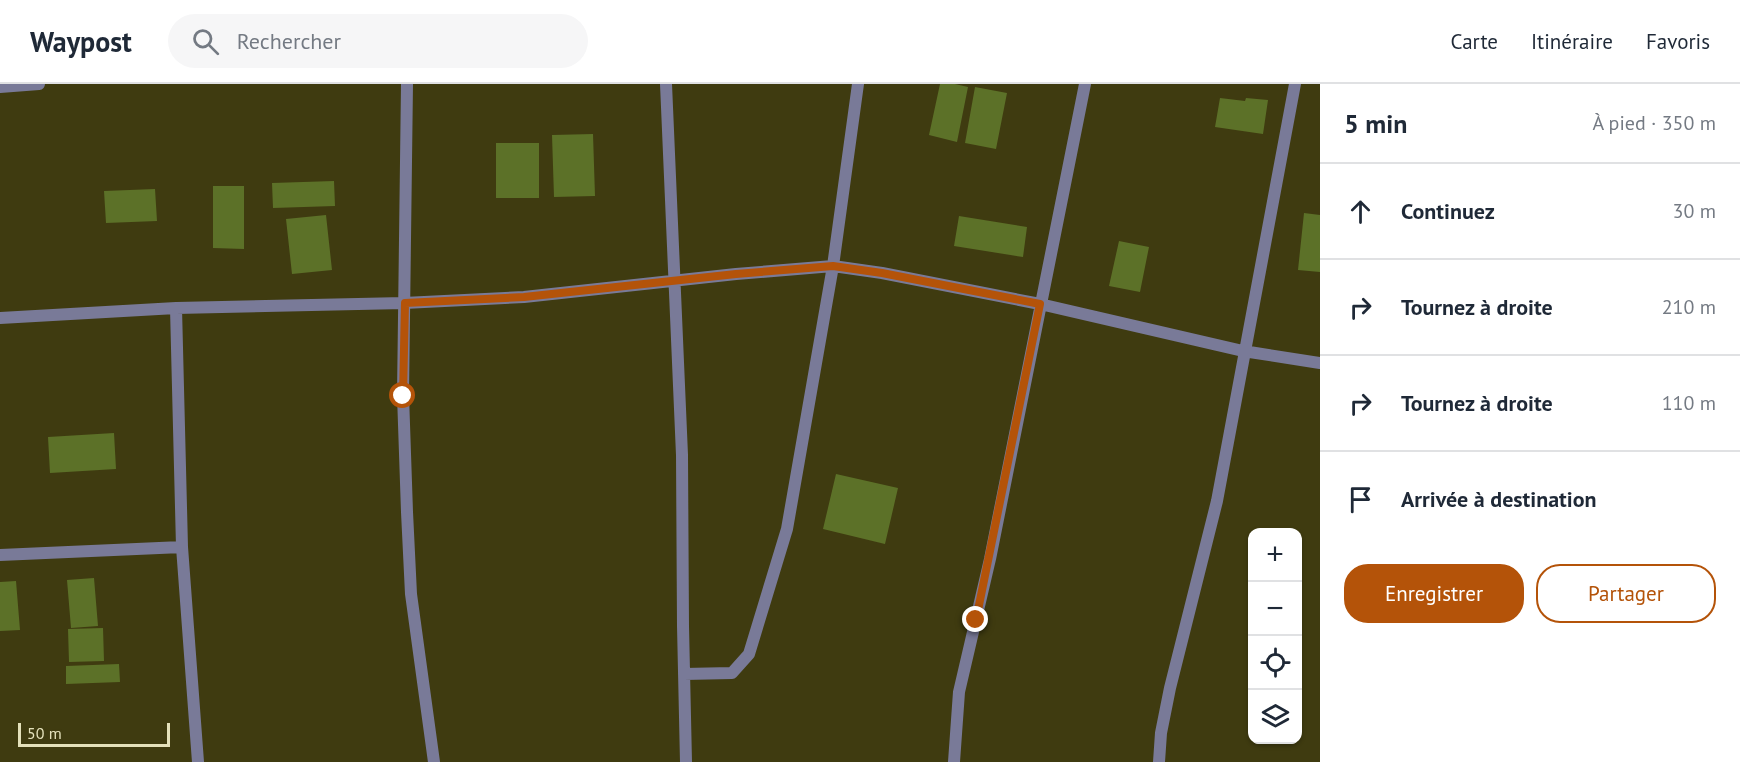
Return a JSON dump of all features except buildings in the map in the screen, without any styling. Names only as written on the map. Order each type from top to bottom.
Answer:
[{"type":"street","points":[[0,87],[39,84]]},
{"type":"street","points":[[407,84],[403,396],[411,594],[434,762]]},
{"type":"street","points":[[666,84],[682,455],[686,762]]},
{"type":"street","points":[[684,674],[732,673],[749,654],[787,529],[833,266],[858,84]]},
{"type":"street","points":[[954,762],[959,692],[990,559],[1085,84]]},
{"type":"street","points":[[1159,762],[1161,733],[1170,688],[1217,501],[1243,351],[1295,84]]},
{"type":"street","points":[[0,318],[176,308],[405,303],[524,297],[675,280],[833,266],[882,273],[1040,304],[1243,351],[1320,363]]},
{"type":"street","points":[[176,308],[182,547],[198,762]]},
{"type":"street","points":[[0,555],[182,547]]},
{"type":"route","points":[[403,396],[405,303],[524,297],[833,266],[882,273],[1040,304],[1014,442],[976,620]]}]
